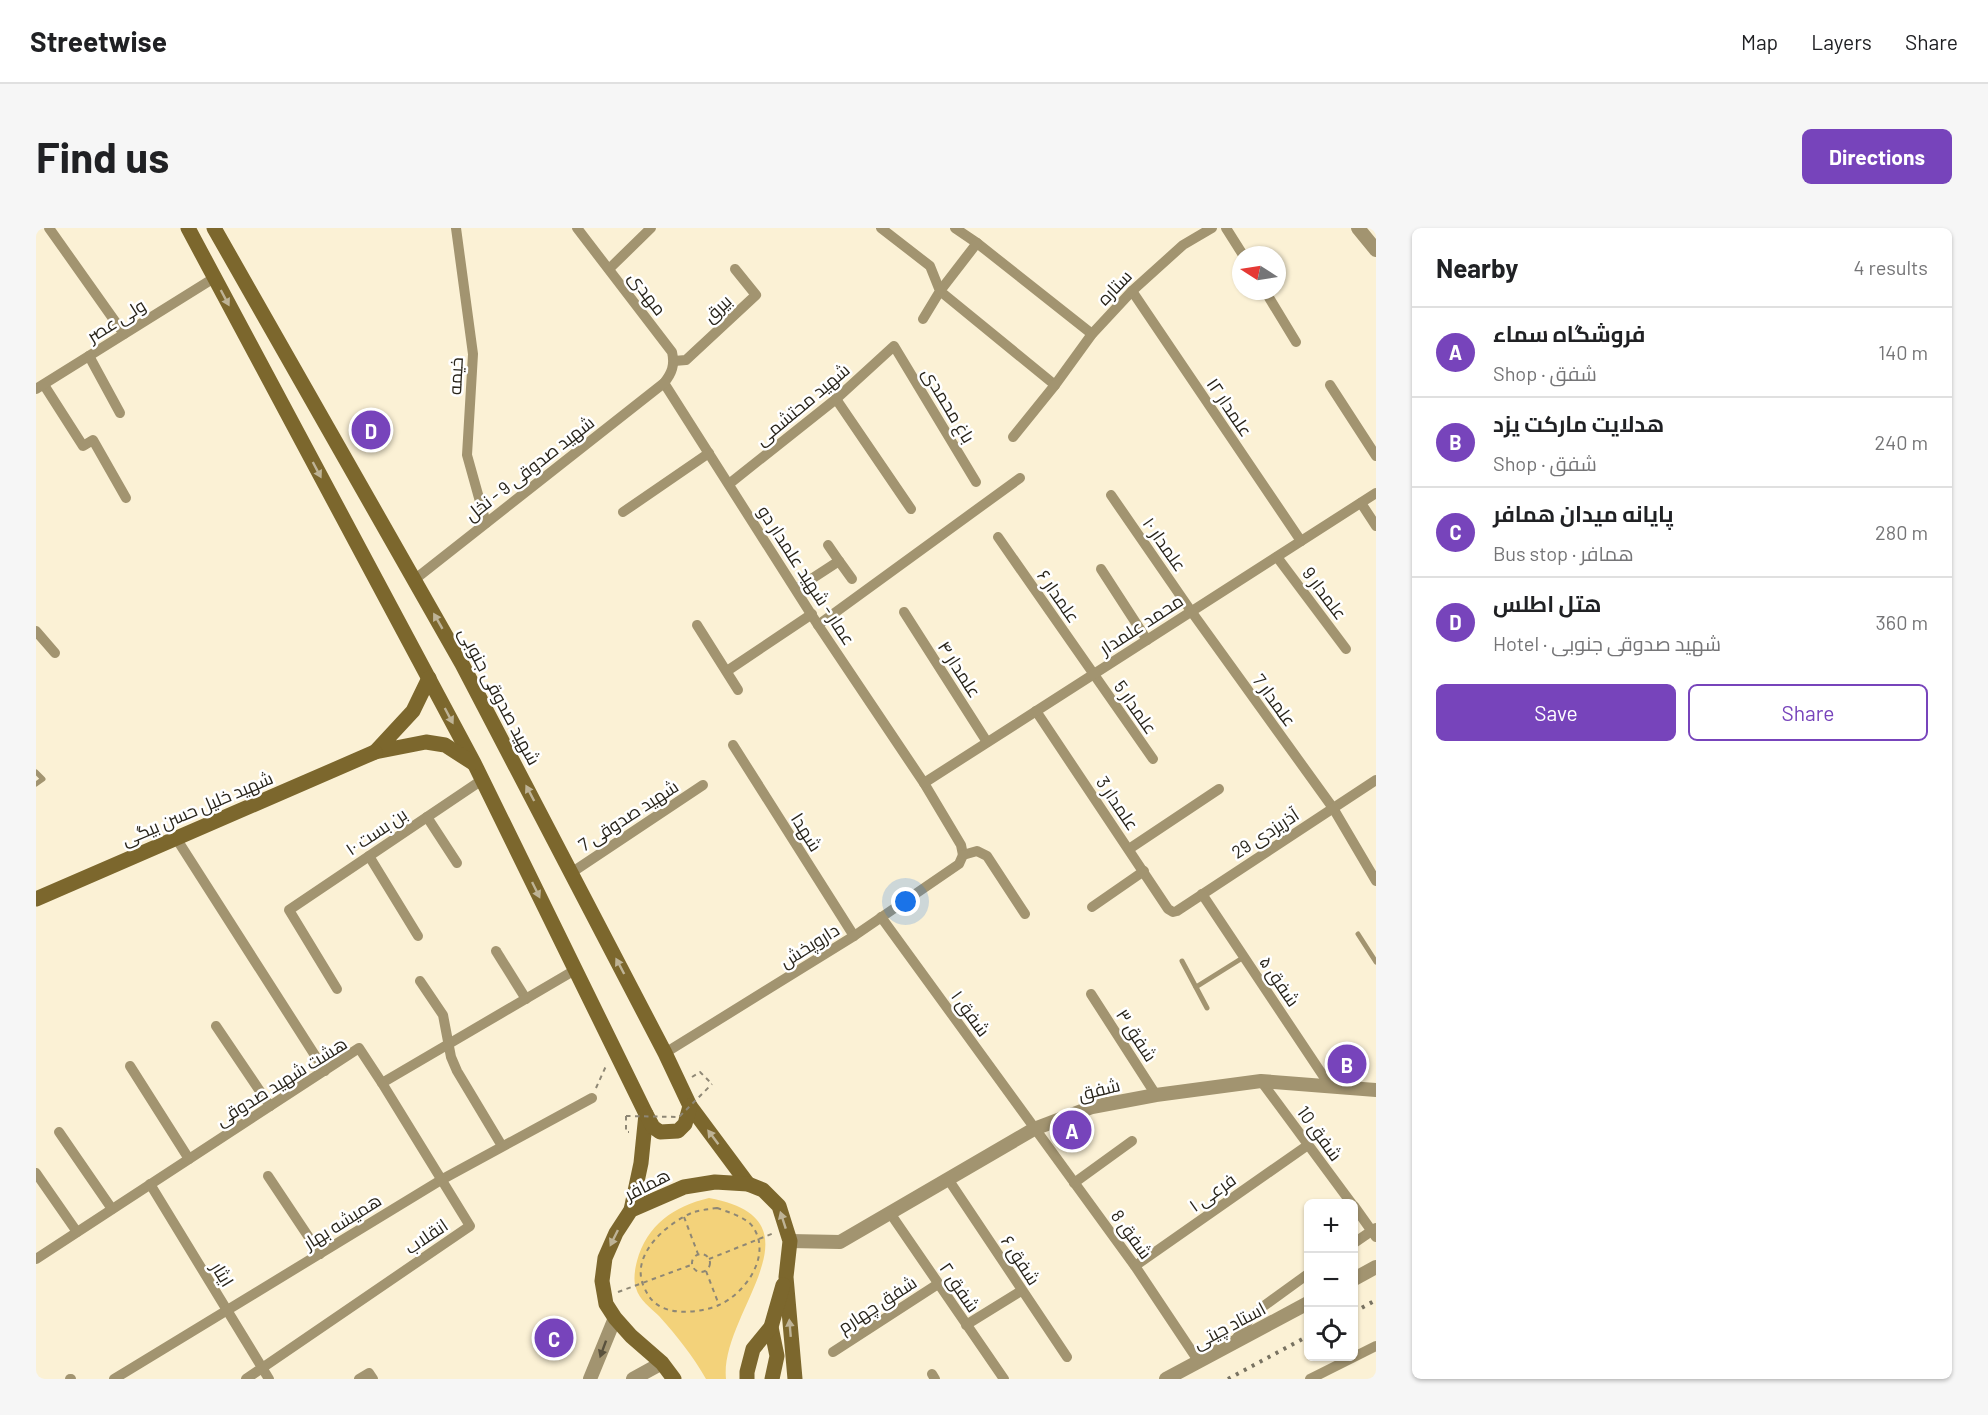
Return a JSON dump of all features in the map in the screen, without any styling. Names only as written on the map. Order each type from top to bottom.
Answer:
[{"type":"main road","points":[[188,228],[474,763],[645,1114],[653,1127],[660,1132],[678,1131],[685,1124],[690,1106]]},
{"type":"main road","name":"شهید صدوقی جنوبی","points":[[214,228],[462,664],[665,1053],[690,1106],[748,1184]]},
{"type":"main road","points":[[375,752],[413,711],[429,678]]},
{"type":"main road","points":[[375,752],[426,742],[445,745],[474,763]]},
{"type":"main road","name":"شهید خلیل حسن بیگی","points":[[36,899],[375,752]]},
{"type":"main road","points":[[631,1210],[641,1163],[645,1114]]},
{"type":"main road","name":"همافر","points":[[662,1363],[631,1336],[606,1304],[602,1281],[605,1258],[616,1233],[631,1210],[684,1187],[715,1182],[748,1184],[763,1190],[779,1206],[788,1235]]},
{"type":"main road","points":[[788,1235],[786,1276],[795,1379]]},
{"type":"main road","points":[[747,1379],[753,1349],[771,1327],[786,1276]]},
{"type":"main road","points":[[771,1327],[777,1356],[772,1379]]},
{"type":"main road","points":[[662,1363],[674,1379]]},
{"type":"street","points":[[49,228],[124,334]]},
{"type":"street","name":"خیمه","points":[[456,228],[473,354],[466,454],[486,523]]},
{"type":"street","name":"مهدی","points":[[577,228],[672,352],[674,361]]},
{"type":"street","points":[[609,269],[651,228]]},
{"type":"street","points":[[881,228],[930,266],[940,291],[1055,385]]},
{"type":"street","points":[[955,228],[1092,334]]},
{"type":"street","name":"ستاره","points":[[1013,437],[1092,334],[1132,291],[1183,245],[1212,228]]},
{"type":"street","points":[[1226,228],[1237,246]]},
{"type":"street","points":[[1358,228],[1376,250]]},
{"type":"street","points":[[922,319],[940,291],[977,243]]},
{"type":"street","name":"بیرق","points":[[674,361],[686,360],[756,295],[735,269]]},
{"type":"street","name":"ولی عصر","points":[[40,387],[214,278]]},
{"type":"street","name":"علمدار ۱۲","points":[[1132,291],[1301,541]]},
{"type":"street","points":[[1270,300],[1296,342]]},
{"type":"street","name":"شهید محتشمی","points":[[729,484],[836,399],[894,346]]},
{"type":"street","name":"باغ محمدی","points":[[894,346],[976,482]]},
{"type":"street","points":[[89,356],[120,413]]},
{"type":"street","points":[[664,383],[672,374],[674,361]]},
{"type":"street","name":"شهید صدوقی 9 - نخل","points":[[414,580],[664,383]]},
{"type":"street","name":"عمار - شهید علمدار دو","points":[[664,383],[818,625],[924,783],[961,845],[963,855]]},
{"type":"street","points":[[1330,385],[1376,456]]},
{"type":"street","points":[[40,387],[83,446],[93,440],[126,498]]},
{"type":"street","points":[[836,399],[911,509]]},
{"type":"street","points":[[623,512],[709,453]]},
{"type":"street","points":[[818,625],[1020,478]]},
{"type":"street","name":"محمد علمدار","points":[[924,783],[1376,493]]},
{"type":"street","name":"علمدار ۱۰","points":[[1112,495],[1191,612]]},
{"type":"street","points":[[1361,503],[1376,526]]},
{"type":"street","name":"علمدار ۶","points":[[998,537],[1093,675]]},
{"type":"street","points":[[828,545],[852,579]]},
{"type":"street","name":"علمدار 9","points":[[1277,557],[1346,649]]},
{"type":"street","points":[[796,589],[839,561]]},
{"type":"street","points":[[1101,569],[1147,640]]},
{"type":"street","name":"علمدار ۴","points":[[904,612],[987,742]]},
{"type":"street","name":"علمدار 7","points":[[1191,612],[1333,808],[1376,881]]},
{"type":"street","points":[[727,671],[812,614]]},
{"type":"street","points":[[697,624],[738,690]]},
{"type":"street","points":[[36,631],[55,653]]},
{"type":"street","name":"علمدار 5","points":[[1093,675],[1153,759]]},
{"type":"street","name":"علمدار 3","points":[[1036,711],[1168,909],[1173,912]]},
{"type":"street","name":"شهدا","points":[[733,745],[854,936]]},
{"type":"street","name":"بن بست ۱۰","points":[[337,989],[289,910],[482,780]]},
{"type":"street","name":"آذریزدی 29","points":[[1173,912],[1376,780]]},
{"type":"street","name":"شهید صدوقی 7","points":[[571,873],[703,785]]},
{"type":"street","points":[[1129,849],[1219,789]]},
{"type":"street","points":[[427,817],[457,863]]},
{"type":"street","points":[[176,838],[325,1071]]},
{"type":"street","points":[[963,855],[978,851],[987,856],[1025,914]]},
{"type":"street","name":"داروپخش","points":[[665,1053],[854,936],[959,864],[963,855]]},
{"type":"street","points":[[369,856],[418,936]]},
{"type":"street","points":[[1092,907],[1144,871]]},
{"type":"street","name":"شفق ۵","points":[[1202,894],[1330,1086]]},
{"type":"street","name":"شفق ۱","points":[[881,917],[1034,1129]]},
{"type":"street","points":[[496,951],[526,999]]},
{"type":"street","points":[[382,1083],[575,970]]},
{"type":"street","points":[[420,981],[443,1014],[451,1057],[457,1071],[502,1146]]},
{"type":"street","name":"شفق ۳","points":[[1091,994],[1156,1095]]},
{"type":"street","points":[[216,1026],[270,1106]]},
{"type":"street","name":"هشت شهید صدوقی","points":[[150,1184],[359,1048],[382,1083]]},
{"type":"street","points":[[130,1066],[189,1159]]},
{"type":"street","name":"شفق","points":[[788,1235],[840,1242],[1034,1129],[1092,1107],[1156,1095],[1262,1081],[1376,1090]]},
{"type":"street","name":"شفق 10","points":[[1262,1081],[1348,1199]]},
{"type":"street","name":"انقلاب","points":[[262,1368],[470,1226],[382,1083]]},
{"type":"street","name":"همیشه بهار","points":[[114,1379],[441,1180],[592,1098]]},
{"type":"street","name":"شفق 8","points":[[1034,1129],[1135,1266],[1199,1362]]},
{"type":"street","points":[[59,1132],[112,1209]]},
{"type":"street","points":[[1074,1183],[1132,1141]]},
{"type":"street","name":"فرعی ۱","points":[[1135,1266],[1308,1145]]},
{"type":"street","points":[[36,1173],[77,1232]]},
{"type":"street","points":[[268,1176],[320,1254]]},
{"type":"street","name":"شفق ۶","points":[[948,1179],[1067,1358]]},
{"type":"street","points":[[36,1259],[150,1184]]},
{"type":"street","name":"ایثار","points":[[150,1184],[226,1312],[269,1379]]},
{"type":"street","name":"شفق 10","points":[[1358,1212],[1374,1232]]},
{"type":"street","name":"شفق ۲","points":[[890,1213],[1004,1379]]},
{"type":"street","points":[[1358,1240],[1374,1232]]},
{"type":"street","points":[[1358,1276],[1376,1267]]},
{"type":"street","points":[[1234,1343],[1251,1317],[1304,1277]]},
{"type":"street","name":"شفق چهارم","points":[[833,1352],[938,1284]]},
{"type":"street","points":[[966,1325],[1021,1291]]},
{"type":"street","name":"استاد چیتی","points":[[1166,1379],[1304,1305]]},
{"type":"street","points":[[590,1379],[615,1318]]},
{"type":"street","points":[[1310,1379],[1376,1346]]},
{"type":"street","points":[[633,1379],[662,1363]]},
{"type":"street","points":[[246,1379],[262,1368]]},
{"type":"street","points":[[359,1379],[369,1373],[373,1379]]},
{"type":"lane","points":[[36,772],[43,779],[36,784]]},
{"type":"lane","points":[[1358,934],[1376,962]]},
{"type":"lane","points":[[1196,987],[1244,957]]},
{"type":"lane","points":[[1182,961],[1207,1008]]},
{"type":"path","points":[[592,1098],[608,1063],[618,1058]]},
{"type":"path","points":[[626,1131],[626,1116],[679,1117],[712,1084],[700,1072]]},
{"type":"path","points":[[717,1208],[731,1213],[752,1225],[759,1239],[760,1254],[752,1275],[738,1292],[719,1305],[698,1310],[678,1311],[663,1308],[651,1300],[642,1284],[640,1267],[649,1247],[659,1234],[684,1217],[698,1211],[717,1208]]},
{"type":"path","points":[[684,1217],[698,1254]]},
{"type":"path","points":[[709,1259],[759,1239],[788,1235]]},
{"type":"path","points":[[698,1254],[707,1255],[710,1266],[706,1271],[697,1272],[691,1265],[693,1256],[698,1254]]},
{"type":"path","points":[[605,1296],[691,1265]]},
{"type":"path","points":[[706,1271],[719,1305]]},
{"type":"shaded area","points":[[709,1198],[744,1209],[761,1226],[765,1248],[760,1272],[728,1353],[726,1379],[706,1379],[678,1339],[640,1296],[635,1282],[636,1264],[642,1248],[655,1227],[684,1206]]},
{"type":"railway","points":[[1358,1310],[1376,1300]]},
{"type":"railway","points":[[1228,1379],[1304,1338]]},
{"type":"place","name":"هتل اطلس","points":[[371,430]]},
{"type":"place","name":"هدلایت مارکت یزد","points":[[1347,1064]]},
{"type":"place","name":"فروشگاه سماء","points":[[1072,1130]]},
{"type":"place","name":"پایانه میدان همافر","points":[[554,1338]]}]
